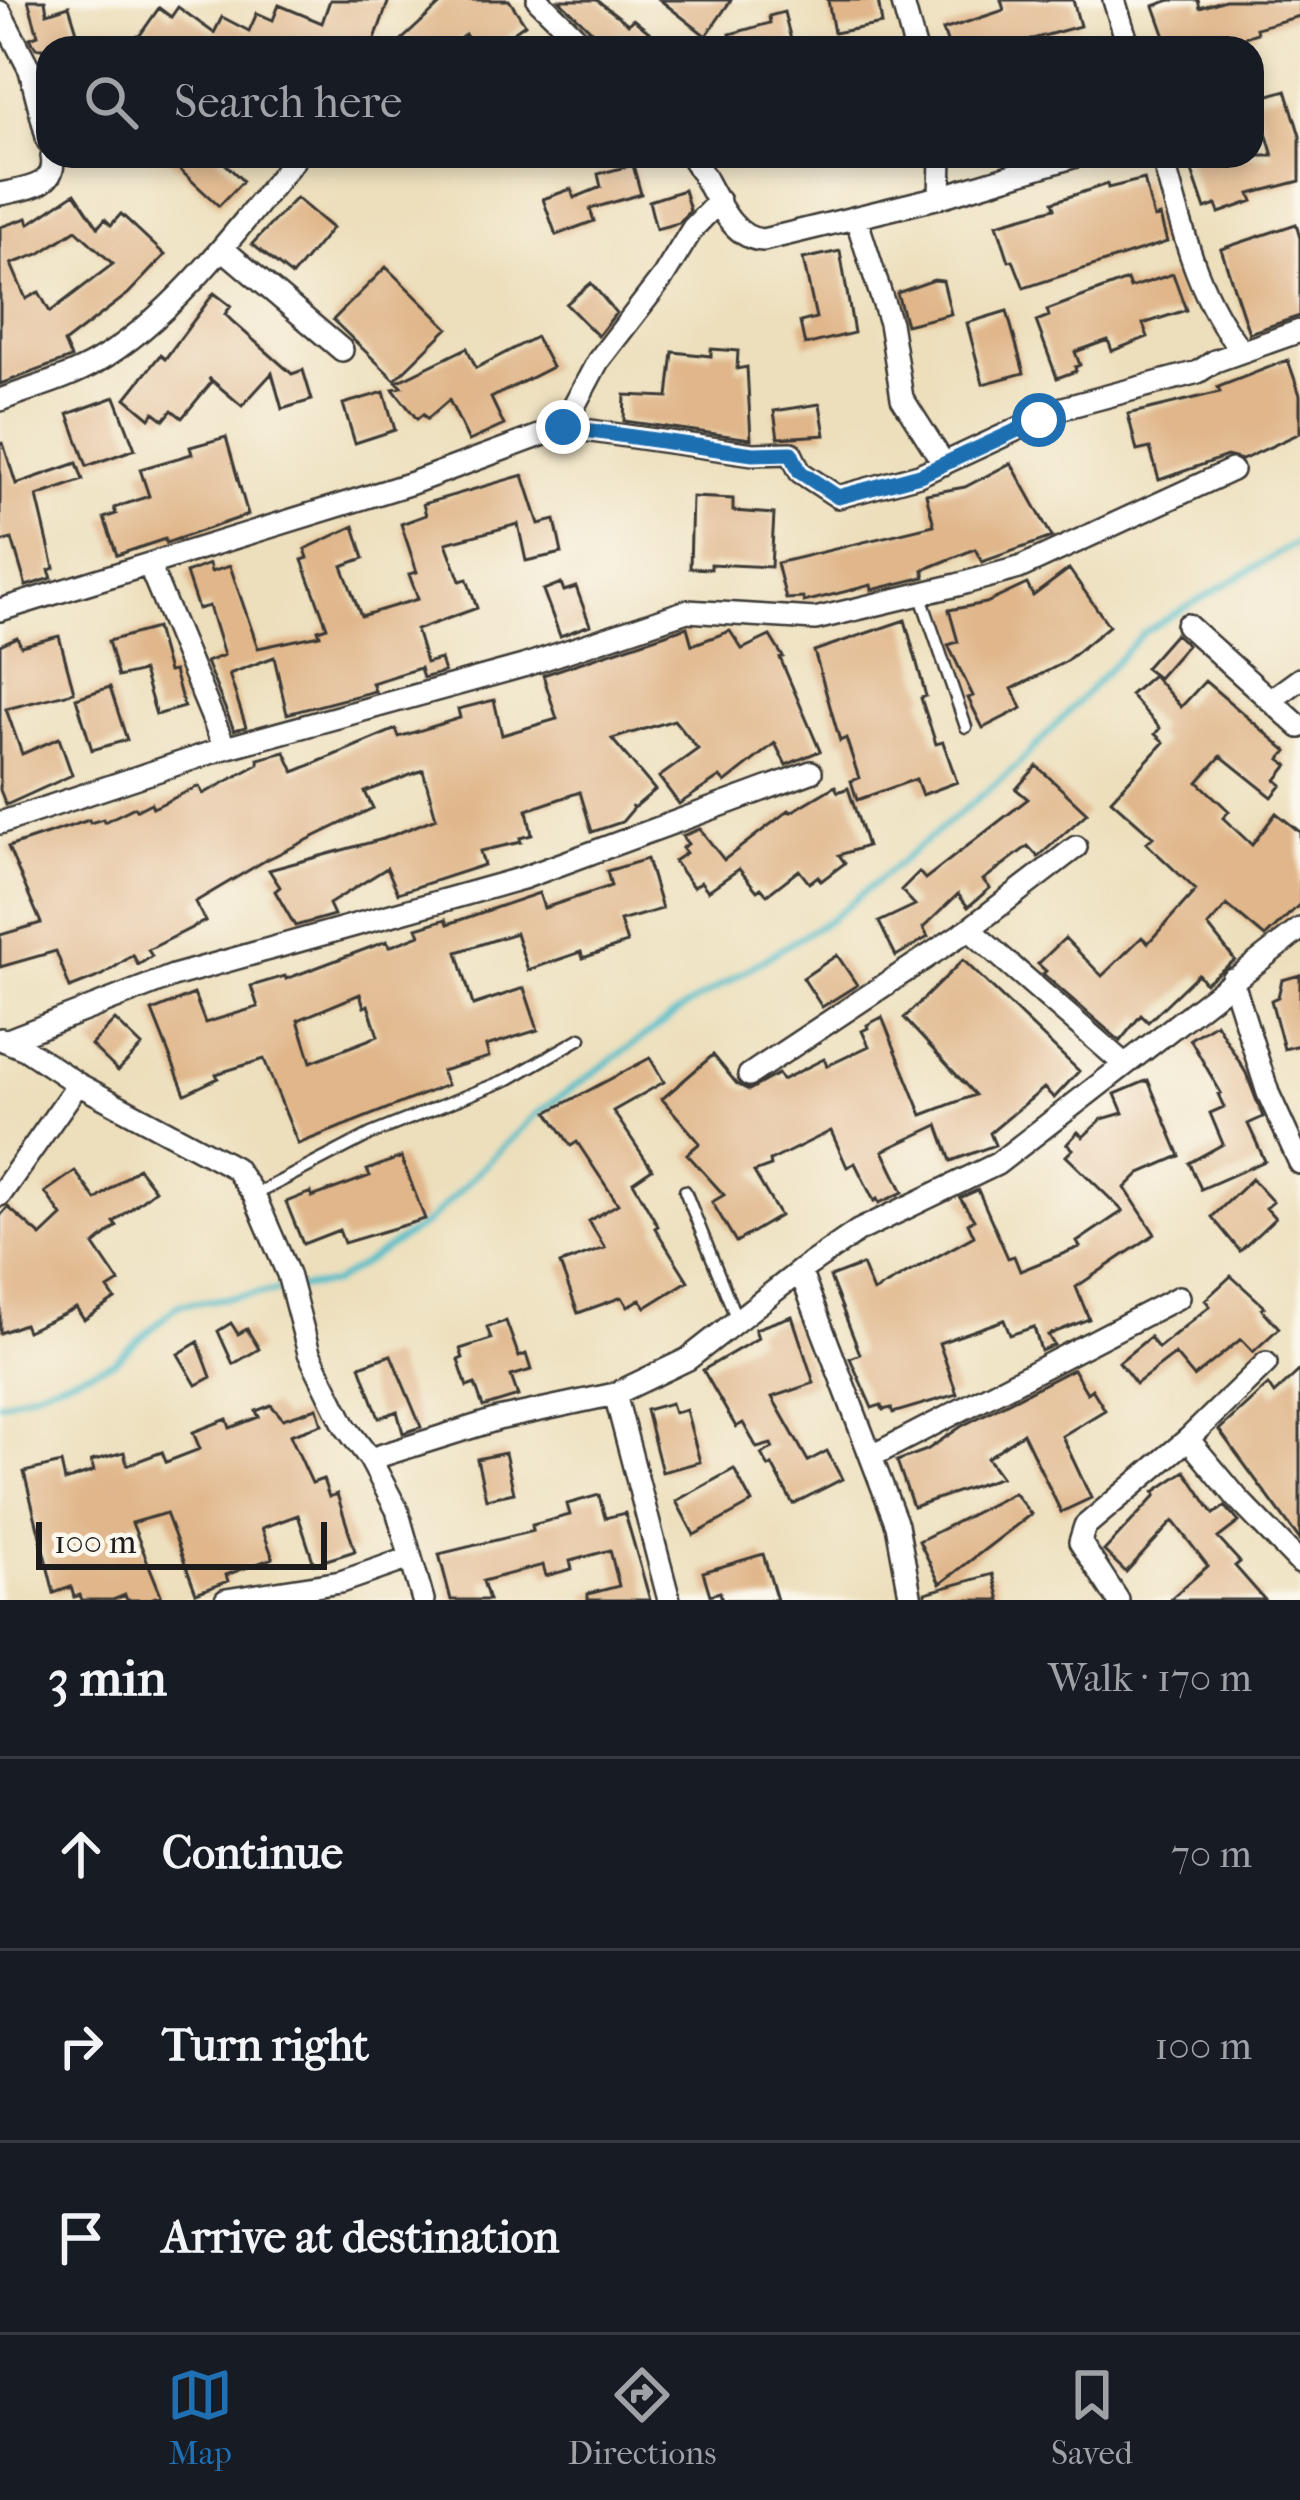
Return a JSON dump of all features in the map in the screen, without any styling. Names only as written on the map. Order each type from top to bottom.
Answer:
[{"type":"street","points":[[538,0],[575,36]]},
{"type":"street","points":[[902,0],[912,36]]},
{"type":"street","points":[[1120,2],[1127,36]]},
{"type":"street","points":[[0,12],[30,70],[36,94]]},
{"type":"street","points":[[0,194],[36,187],[54,168]]},
{"type":"street","points":[[0,400],[94,364],[134,336],[223,249],[287,168]]},
{"type":"street","points":[[698,168],[730,223],[752,240],[940,197],[1036,168]]},
{"type":"street","points":[[940,197],[941,168]]},
{"type":"street","points":[[1165,168],[1193,263],[1223,328],[1241,350]]},
{"type":"street","points":[[563,427],[598,362],[663,277],[693,228],[719,201]]},
{"type":"street","points":[[856,218],[890,323],[902,398],[944,464]]},
{"type":"street","points":[[223,249],[342,350]]},
{"type":"street","points":[[0,610],[412,483],[563,427],[753,454],[791,453],[800,472],[838,497],[920,475],[1063,408],[1198,372],[1241,350],[1300,331]]},
{"type":"street","points":[[0,823],[225,748],[523,666],[688,610],[814,619],[1019,568],[1232,470]]},
{"type":"street","points":[[149,565],[225,748]]},
{"type":"street","points":[[1187,625],[1300,727]]},
{"type":"street","points":[[1271,700],[1300,679]]},
{"type":"street","points":[[3,1040],[172,976],[523,878],[811,772]]},
{"type":"street","points":[[748,1075],[969,929],[1076,847]]},
{"type":"street","points":[[969,929],[1124,1064]]},
{"type":"street","points":[[370,1459],[498,1419],[615,1394],[688,1359],[800,1270],[858,1231],[998,1164],[1300,929]]},
{"type":"street","points":[[1232,979],[1268,1093],[1300,1163]]},
{"type":"street","points":[[3,1040],[25,1048],[78,1084],[235,1168],[254,1195],[288,1274],[309,1354],[345,1426],[370,1459],[397,1510],[423,1600]]},
{"type":"street","points":[[0,1195],[78,1084]]},
{"type":"street","points":[[800,1270],[897,1525],[911,1600]]},
{"type":"street","points":[[872,1456],[1179,1297]]},
{"type":"street","points":[[1118,1600],[1080,1542],[1085,1526],[1266,1363]]},
{"type":"street","points":[[615,1394],[669,1600]]},
{"type":"street","points":[[1188,1438],[1300,1563]]},
{"type":"street","points":[[226,1600],[341,1582],[410,1558]]},
{"type":"lane","points":[[920,594],[966,727]]},
{"type":"lane","points":[[254,1195],[371,1134],[511,1078],[581,1038]]},
{"type":"lane","points":[[685,1191],[736,1320]]},
{"type":"building","points":[[28,0],[45,0],[47,13],[69,6],[78,36],[36,36],[36,48],[30,38],[38,35]]},
{"type":"building","points":[[330,0],[389,0],[376,36],[138,36],[159,8],[171,17],[178,7],[214,33],[222,17],[249,31],[257,13],[273,20],[279,5],[322,23]]},
{"type":"building","points":[[445,0],[509,0],[525,24],[508,36],[406,36]]},
{"type":"building","points":[[559,0],[597,0],[628,24],[633,19],[654,36],[597,36]]},
{"type":"building","points":[[660,0],[731,0],[706,36]]},
{"type":"building","points":[[828,0],[878,0],[882,24],[834,33]]},
{"type":"building","points":[[1001,0],[1073,0],[1080,26],[1044,36],[945,36],[943,30],[1004,10]]},
{"type":"building","points":[[1170,0],[1198,0],[1200,8],[1225,0],[1300,0],[1300,16],[1256,28],[1257,33],[1248,36],[1165,36],[1154,6]]},
{"type":"building","points":[[784,12],[790,36],[731,36],[770,23],[769,16]]},
{"type":"building","points":[[1286,90],[1300,136],[1300,181],[1250,194],[1253,201],[1219,213],[1216,205],[1205,209],[1191,168],[1264,168],[1264,156],[1273,156],[1264,126],[1264,97]]},
{"type":"building","points":[[178,168],[229,168],[243,181],[219,206]]},
{"type":"building","points":[[634,168],[641,194],[590,209],[594,221],[556,235],[543,199],[571,189],[574,198],[601,187],[598,174]]},
{"type":"building","points":[[1144,179],[1154,218],[1160,216],[1167,242],[1024,288],[997,224],[1055,208],[1053,202],[1107,184],[1108,188]]},
{"type":"building","points":[[684,190],[690,210],[679,223],[656,229],[649,201]]},
{"type":"building","points":[[75,193],[98,227],[105,219],[111,225],[121,214],[165,255],[128,294],[64,343],[71,358],[0,384],[0,227],[27,218],[29,224]],"holes":[[[76,230],[113,264],[50,312],[39,292],[26,299],[11,264],[39,254]]]},
{"type":"building","points":[[296,198],[332,228],[292,276],[252,244]]},
{"type":"building","points":[[1296,224],[1300,316],[1249,333],[1221,249]]},
{"type":"building","points":[[840,251],[854,333],[805,345],[800,322],[816,318],[803,259]]},
{"type":"building","points":[[386,267],[448,328],[395,380],[333,320]]},
{"type":"building","points":[[1173,274],[1186,310],[1143,324],[1148,337],[1112,351],[1108,340],[1075,352],[1080,365],[1076,371],[1057,378],[1036,321],[1049,316],[1047,310],[1127,280],[1130,288]]},
{"type":"building","points":[[943,281],[951,314],[906,325],[897,293]]},
{"type":"building","points":[[591,283],[616,313],[598,336],[566,304]]},
{"type":"building","points":[[214,293],[231,306],[225,314],[292,374],[303,370],[312,400],[282,409],[272,373],[242,406],[209,378],[211,383],[182,418],[172,410],[164,420],[154,412],[150,418],[126,398],[160,355],[165,359]]},
{"type":"building","points":[[1007,311],[1024,373],[983,384],[967,323]]},
{"type":"building","points":[[536,337],[552,367],[491,398],[504,425],[469,441],[449,400],[427,419],[423,414],[417,419],[393,389],[402,387],[397,382],[467,348],[476,368]]},
{"type":"building","points":[[711,349],[738,351],[737,369],[747,367],[751,439],[624,421],[625,395],[668,397],[673,352],[711,356]]},
{"type":"building","points":[[1288,360],[1300,395],[1300,433],[1242,460],[1227,456],[1159,480],[1150,448],[1137,451],[1128,414],[1220,392],[1218,387]]},
{"type":"building","points":[[384,392],[395,430],[355,443],[343,404]]},
{"type":"building","points":[[115,397],[135,449],[87,466],[68,414]]},
{"type":"building","points":[[820,404],[825,435],[778,438],[774,411]]},
{"type":"building","points":[[226,437],[248,515],[117,555],[104,518],[116,514],[114,508],[149,496],[140,469],[192,454],[190,447]]},
{"type":"building","points":[[3,443],[16,484],[77,463],[83,480],[37,496],[54,568],[49,570],[52,578],[26,586],[12,539],[0,542]]},
{"type":"building","points":[[1011,463],[1052,537],[982,562],[975,549],[923,570],[925,577],[872,590],[871,585],[804,602],[803,598],[786,599],[777,563],[934,525],[926,494],[965,487]]},
{"type":"building","points":[[523,475],[539,524],[555,520],[562,553],[526,561],[518,524],[446,543],[460,581],[467,579],[477,608],[416,630],[426,663],[440,659],[444,672],[423,678],[420,668],[372,683],[375,691],[287,714],[274,657],[229,674],[246,727],[234,730],[206,662],[224,655],[209,606],[198,609],[186,573],[209,564],[211,572],[230,566],[258,648],[320,635],[318,630],[327,627],[302,560],[308,558],[305,549],[354,526],[364,558],[342,566],[361,616],[418,599],[409,574],[417,572],[401,524],[426,515],[423,504]]},
{"type":"building","points":[[692,497],[733,499],[733,511],[774,514],[771,567],[711,564],[711,569],[690,568]]},
{"type":"building","points":[[1069,569],[1109,626],[1065,662],[1012,689],[1022,708],[983,728],[948,645],[958,642],[949,610],[986,603],[1027,584],[1033,596]]},
{"type":"building","points":[[561,583],[564,591],[576,587],[590,625],[560,636],[543,590]]},
{"type":"building","points":[[905,620],[926,696],[921,698],[936,744],[943,742],[957,782],[922,795],[916,779],[857,800],[851,781],[859,778],[846,738],[840,741],[814,651]]},
{"type":"building","points":[[687,627],[692,645],[730,631],[742,649],[770,636],[820,751],[786,765],[775,743],[725,783],[720,777],[679,804],[659,777],[698,749],[674,720],[612,739],[655,790],[634,808],[631,805],[633,809],[622,822],[592,832],[580,792],[527,810],[532,835],[480,851],[484,865],[398,893],[387,868],[329,904],[334,915],[295,926],[269,870],[383,839],[436,818],[423,770],[365,792],[373,808],[266,860],[195,902],[205,921],[148,950],[152,956],[138,965],[133,955],[103,975],[70,988],[56,951],[0,967],[0,935],[41,923],[8,847],[89,820],[104,822],[135,807],[151,803],[153,808],[199,786],[203,794],[259,764],[258,759],[285,752],[294,772],[396,729],[399,737],[460,718],[458,709],[494,700],[502,735],[557,719],[543,675]]},
{"type":"building","points":[[156,628],[184,707],[156,715],[143,671],[118,677],[108,641]]},
{"type":"building","points":[[1175,634],[1187,645],[1158,678],[1145,668]]},
{"type":"building","points":[[59,636],[74,692],[6,709],[22,754],[59,738],[72,775],[6,805],[0,790],[0,645],[17,637],[21,646]]},
{"type":"building","points":[[1153,675],[1181,707],[1205,681],[1287,751],[1280,759],[1288,765],[1276,780],[1282,785],[1272,797],[1221,756],[1198,782],[1229,811],[1223,818],[1252,845],[1276,813],[1300,832],[1300,904],[1265,937],[1227,905],[1208,926],[1235,960],[1205,983],[1198,974],[1148,1022],[1141,1015],[1120,1041],[1043,974],[1046,971],[1038,964],[1065,938],[1102,976],[1142,937],[1148,943],[1196,890],[1146,843],[1153,837],[1111,800],[1164,742],[1155,734],[1160,728],[1130,695]]},
{"type":"building","points":[[110,687],[127,740],[92,750],[76,698]]},
{"type":"building","points":[[1037,766],[1087,813],[1038,857],[1028,846],[983,880],[990,888],[968,907],[958,894],[923,928],[928,937],[896,956],[879,922],[915,905],[901,890],[919,872],[925,879],[1028,799],[1016,789]]},
{"type":"building","points":[[835,786],[838,792],[848,788],[867,846],[839,855],[845,863],[821,881],[818,876],[809,883],[799,870],[767,895],[761,888],[757,891],[739,869],[708,891],[701,882],[693,887],[674,861],[686,853],[682,848],[688,844],[682,836],[700,829],[724,860],[789,810]]},
{"type":"building","points":[[647,859],[662,909],[620,921],[627,943],[528,970],[516,933],[457,952],[473,1005],[524,988],[538,1030],[486,1046],[489,1057],[441,1071],[447,1085],[298,1144],[264,1059],[216,1074],[218,1078],[185,1094],[152,1011],[194,994],[205,1023],[258,1007],[251,986],[286,979],[387,941],[389,947],[420,935],[417,928],[446,919],[448,924],[539,893],[544,908],[611,886],[607,871]],"holes":[[[360,994],[364,1007],[368,1005],[378,1036],[311,1062],[298,1020]]]},
{"type":"building","points":[[837,955],[857,985],[822,1007],[803,978]]},
{"type":"building","points":[[963,960],[1079,1071],[1054,1098],[1044,1088],[990,1133],[995,1145],[951,1161],[938,1125],[883,1151],[903,1192],[879,1203],[855,1163],[847,1167],[831,1131],[770,1161],[771,1166],[754,1172],[780,1216],[736,1242],[712,1202],[724,1195],[687,1154],[700,1143],[662,1099],[713,1055],[737,1084],[749,1090],[778,1074],[782,1080],[824,1059],[827,1066],[869,1046],[862,1031],[882,1017],[922,1115],[975,1095],[904,1018]]},
{"type":"building","points":[[1300,975],[1300,1045],[1284,1049],[1271,1000],[1278,997],[1282,980]]},
{"type":"building","points":[[115,1020],[142,1046],[118,1071],[91,1045]]},
{"type":"building","points":[[1216,1023],[1246,1073],[1263,1117],[1248,1124],[1265,1161],[1201,1189],[1189,1163],[1223,1144],[1210,1113],[1224,1107],[1190,1039]]},
{"type":"building","points":[[650,1058],[664,1082],[613,1111],[652,1169],[633,1182],[688,1281],[646,1307],[640,1299],[628,1307],[622,1297],[578,1313],[560,1264],[605,1248],[589,1221],[618,1204],[577,1142],[571,1146],[548,1112]]},
{"type":"building","points":[[1148,1080],[1180,1156],[1140,1173],[1125,1188],[1155,1234],[1076,1287],[1089,1319],[1048,1335],[1054,1345],[1041,1351],[1034,1327],[1010,1335],[1004,1320],[939,1343],[957,1394],[893,1413],[881,1405],[872,1408],[850,1358],[860,1354],[830,1277],[862,1265],[873,1292],[974,1236],[968,1223],[974,1220],[960,1198],[978,1190],[1008,1258],[1014,1256],[1020,1271],[1080,1247],[1077,1242],[1123,1211],[1066,1156],[1073,1149],[1067,1144],[1078,1132],[1083,1137],[1102,1119],[1123,1113],[1115,1094]]},
{"type":"building","points":[[401,1157],[425,1219],[344,1243],[339,1230],[303,1244],[286,1202],[370,1176],[367,1170]]},
{"type":"building","points":[[138,1168],[155,1190],[114,1222],[117,1226],[94,1245],[119,1282],[108,1289],[115,1299],[84,1320],[76,1308],[27,1331],[24,1324],[0,1333],[0,1216],[8,1207],[41,1236],[62,1216],[45,1192],[75,1171],[96,1200]]},
{"type":"building","points":[[1252,1179],[1273,1202],[1266,1208],[1275,1218],[1240,1251],[1212,1217]]},
{"type":"building","points":[[1231,1276],[1265,1307],[1262,1309],[1279,1328],[1253,1352],[1241,1339],[1194,1377],[1175,1354],[1136,1384],[1119,1362],[1150,1337],[1158,1348],[1210,1306],[1205,1300]]},
{"type":"building","points":[[792,1316],[814,1383],[772,1397],[808,1461],[827,1451],[842,1479],[793,1504],[761,1454],[773,1448],[771,1444],[757,1448],[743,1423],[736,1427],[703,1370],[758,1338],[755,1329]]},
{"type":"building","points":[[506,1321],[519,1357],[526,1354],[531,1370],[511,1376],[518,1396],[483,1407],[475,1384],[467,1387],[458,1360],[463,1358],[460,1349],[491,1339],[487,1327]]},
{"type":"building","points":[[231,1323],[238,1334],[247,1329],[259,1349],[233,1364],[218,1331]]},
{"type":"building","points":[[198,1342],[211,1377],[196,1385],[178,1354]]},
{"type":"building","points":[[391,1355],[421,1427],[403,1433],[397,1411],[379,1418],[360,1366]]},
{"type":"building","points":[[1073,1369],[1087,1393],[1092,1389],[1105,1410],[1062,1436],[1091,1498],[1061,1512],[1023,1433],[987,1458],[1001,1477],[913,1507],[897,1461],[927,1450],[962,1426]]},
{"type":"building","points":[[1300,1370],[1300,1540],[1219,1430],[1268,1385],[1274,1394]]},
{"type":"building","points":[[671,1403],[674,1413],[686,1410],[700,1462],[662,1472],[646,1410]]},
{"type":"building","points":[[271,1405],[283,1419],[317,1408],[322,1424],[290,1435],[312,1483],[323,1479],[329,1497],[337,1494],[355,1551],[314,1564],[298,1515],[262,1528],[273,1558],[226,1575],[228,1581],[196,1593],[166,1513],[132,1523],[161,1595],[148,1600],[127,1600],[125,1595],[82,1600],[80,1595],[74,1597],[71,1587],[54,1593],[24,1472],[61,1463],[65,1481],[94,1471],[91,1461],[124,1452],[127,1465],[162,1452],[166,1462],[200,1449],[193,1432],[227,1419],[230,1428],[259,1417],[256,1411]]},
{"type":"building","points":[[505,1453],[514,1493],[486,1499],[477,1459]]},
{"type":"building","points":[[734,1469],[752,1503],[694,1535],[676,1501]]},
{"type":"building","points":[[1185,1471],[1214,1514],[1225,1506],[1239,1522],[1218,1538],[1265,1600],[1169,1600],[1208,1566],[1173,1521],[1126,1572],[1104,1551],[1154,1492]]},
{"type":"building","points":[[1014,1493],[1031,1514],[940,1584],[919,1541]]},
{"type":"building","points":[[599,1495],[605,1518],[625,1513],[650,1600],[588,1600],[588,1594],[619,1586],[610,1550],[570,1561],[572,1569],[546,1576],[543,1565],[483,1581],[489,1600],[451,1600],[439,1554],[533,1531],[532,1525],[570,1515],[567,1504]]},
{"type":"building","points":[[763,1554],[777,1600],[722,1600],[720,1592],[710,1595],[703,1572]]},
{"type":"building","points":[[993,1574],[1000,1600],[926,1600],[925,1593]]},
{"type":"waterway","points":[[0,1403],[114,1362],[178,1305],[333,1283],[428,1222],[536,1114],[684,1008],[832,918],[1015,768],[1144,632],[1300,541]]},
{"type":"route","points":[[563,427],[753,454],[791,453],[800,472],[838,497],[920,475],[1039,420]]}]
